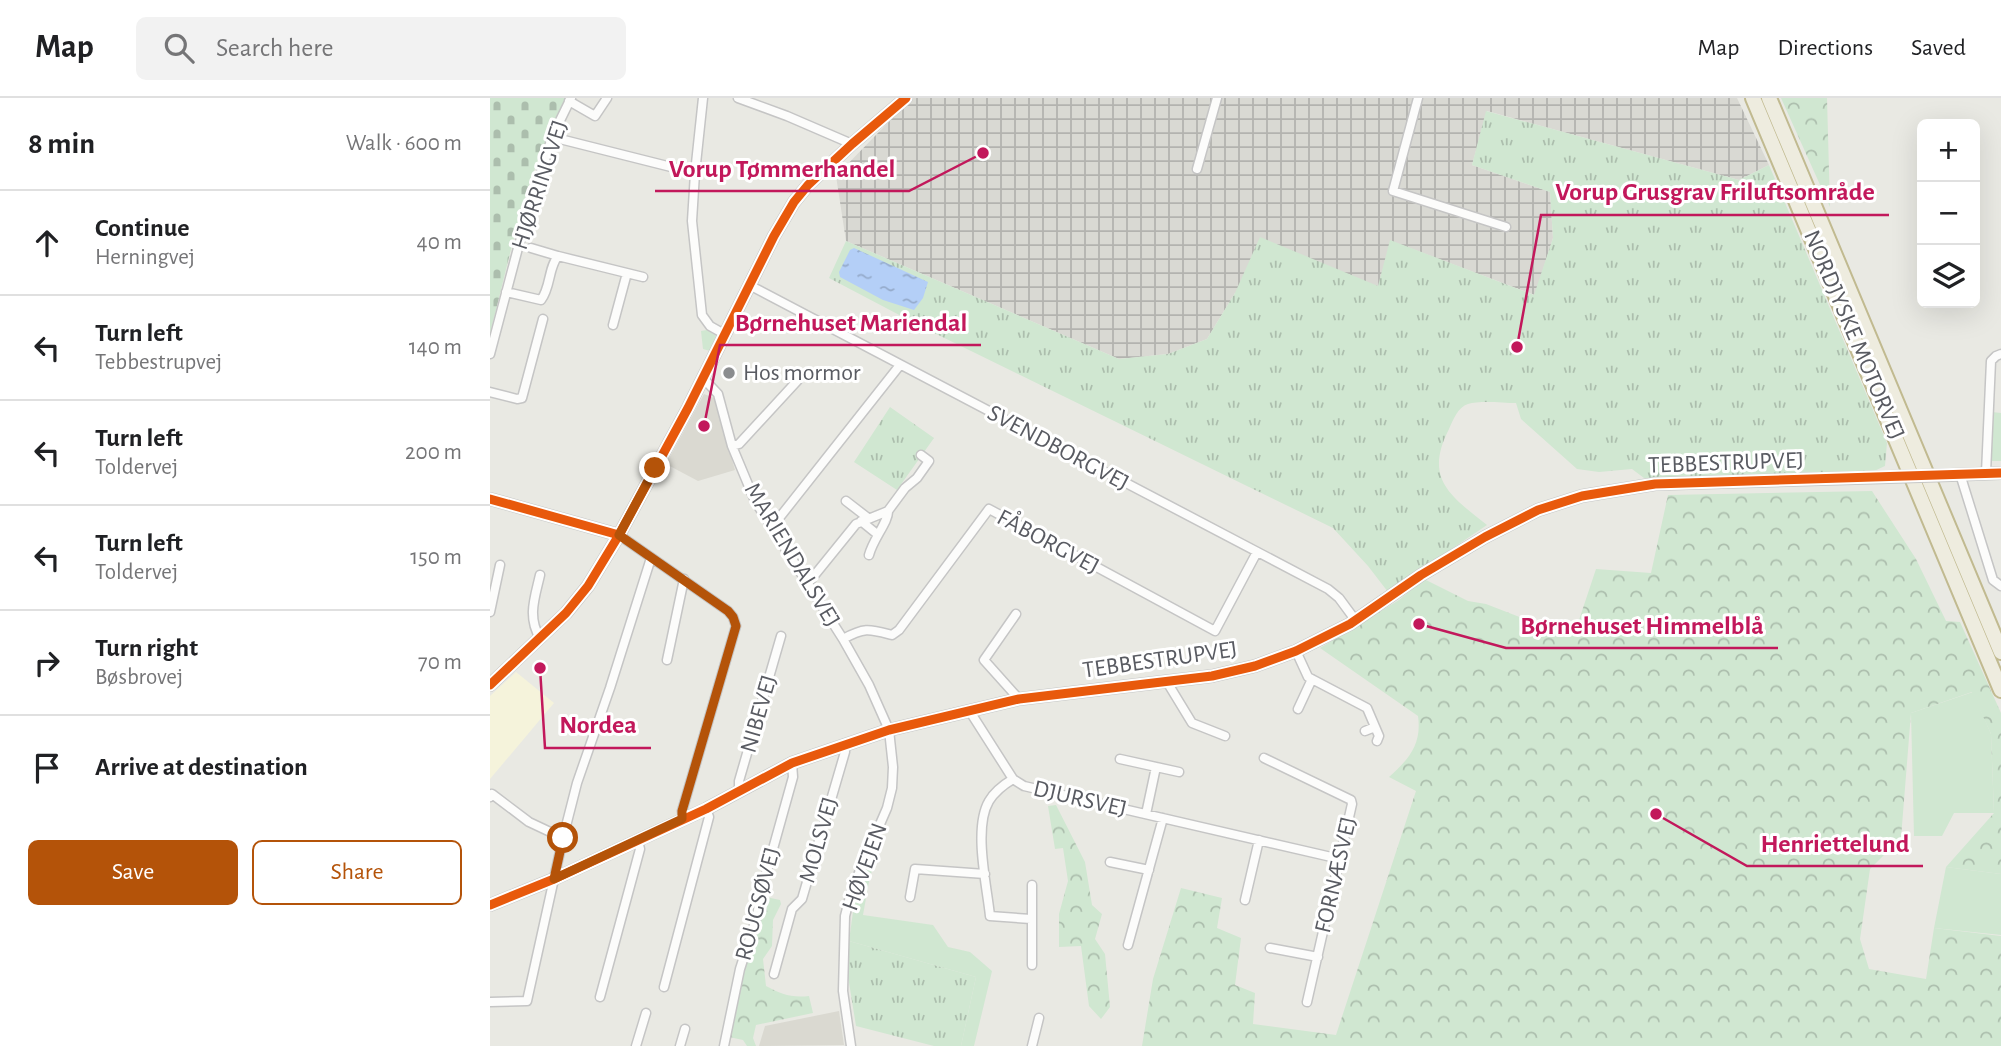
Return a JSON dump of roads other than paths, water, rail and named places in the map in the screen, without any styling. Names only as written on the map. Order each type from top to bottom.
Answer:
[{"type":"highway","name":"NORDJYSKE MOTORVEJ","points":[[1753,98],[2001,690]]},
{"type":"highway","name":"NORDJYSKE MOTORVEJ","points":[[1769,98],[2001,652]]},
{"type":"street","points":[[570,100],[595,116],[607,98]]},
{"type":"street","points":[[703,98],[692,221],[702,313],[706,323],[726,335]]},
{"type":"street","points":[[738,98],[852,144]]},
{"type":"street","points":[[490,685],[566,613],[588,586],[619,535],[794,202],[808,185],[852,144],[906,98]]},
{"type":"street","points":[[1197,169],[1217,98]]},
{"type":"street","points":[[1418,98],[1393,191],[1506,227]]},
{"type":"street","name":"HJØRRINGVEJ","points":[[490,354],[552,137],[570,100]]},
{"type":"street","points":[[552,137],[695,173]]},
{"type":"street","points":[[531,248],[643,277]]},
{"type":"street","points":[[506,292],[541,300],[558,256]]},
{"type":"street","points":[[613,325],[627,273]]},
{"type":"street","name":"SVENDBORGVEJ","points":[[751,286],[1328,589],[1339,598],[1356,621]]},
{"type":"street","points":[[490,392],[522,398],[543,319]]},
{"type":"street","points":[[1986,473],[1991,361],[2001,354]]},
{"type":"street","points":[[772,527],[900,365]]},
{"type":"street","name":"MARIENDALSVEJ","points":[[703,378],[718,394],[732,446],[755,501],[843,639],[869,685],[889,730]]},
{"type":"street","points":[[732,446],[739,444],[798,380]]},
{"type":"street","points":[[808,582],[856,524],[888,511],[929,461],[921,455]]},
{"type":"street","name":"TEBBESTRUPVEJ","points":[[490,905],[638,841],[792,763],[889,730],[1019,699],[1227,673],[1296,651],[1356,621],[1428,570],[1485,537],[1538,510],[1582,496],[1655,484],[2001,472]]},
{"type":"street","points":[[1955,475],[1993,580],[2001,586]]},
{"type":"street","points":[[490,499],[619,535],[684,579],[733,617],[736,626],[682,811],[682,819]]},
{"type":"street","points":[[846,501],[877,534]]},
{"type":"street","name":"FÅBORGVEJ","points":[[843,639],[870,628],[892,635],[899,630],[989,509],[1215,631],[1257,552]]},
{"type":"street","points":[[869,555],[877,534],[889,517],[888,511]]},
{"type":"street","points":[[490,1002],[527,1001],[577,783],[651,558]]},
{"type":"street","points":[[490,612],[492,592],[500,565]]},
{"type":"street","points":[[540,575],[532,611],[535,629],[540,638]]},
{"type":"street","points":[[667,660],[684,579]]},
{"type":"street","points":[[1016,614],[984,660],[1019,699]]},
{"type":"street","name":"NIBEVEJ","points":[[739,791],[739,781],[781,636]]},
{"type":"street","points":[[1296,651],[1308,677],[1367,708],[1378,736],[1377,741]]},
{"type":"street","points":[[1298,709],[1312,679]]},
{"type":"street","points":[[1167,682],[1192,723],[1225,736]]},
{"type":"street","name":"DJURSVEJ","points":[[969,710],[1013,779],[1030,789],[1340,859]]},
{"type":"street","points":[[1365,731],[1375,727]]},
{"type":"street","name":"HØVEJEN","points":[[851,1046],[843,991],[845,916],[852,889],[887,808],[892,788],[889,730]]},
{"type":"street","name":"MOLSVEJ","points":[[774,974],[792,909],[802,899],[845,752],[845,744]]},
{"type":"street","name":"FORNÆSVEJ","points":[[1264,758],[1351,800],[1352,804],[1307,1002]]},
{"type":"street","name":"DJURSVEJ","points":[[1119,759],[1179,772]]},
{"type":"street","name":"ROUGSØVEJ","points":[[724,1046],[740,969],[758,916],[761,892],[793,777],[792,763]]},
{"type":"street","name":"DJURSVEJ","points":[[1146,814],[1156,767]]},
{"type":"street","points":[[1013,779],[996,790],[983,815],[990,916],[1031,919]]},
{"type":"street","points":[[491,795],[529,822],[563,838]]},
{"type":"street","points":[[664,987],[709,817],[706,808]]},
{"type":"street","points":[[1128,945],[1163,818]]},
{"type":"street","points":[[1245,900],[1259,840]]},
{"type":"street","points":[[600,997],[640,849],[638,841]]},
{"type":"street","points":[[1110,862],[1149,870]]},
{"type":"street","points":[[910,897],[915,869],[985,874]]},
{"type":"street","points":[[1032,885],[1032,965]]},
{"type":"street","points":[[1270,948],[1318,957]]},
{"type":"street","points":[[636,1046],[646,1013]]},
{"type":"street","points":[[1032,1046],[1039,1018]]},
{"type":"street","points":[[680,1046],[685,1029]]},
{"type":"water","points":[[854,248],[928,282],[923,298],[914,310],[883,300],[840,277],[839,272],[850,250]]},
{"type":"place","name":"Vorup Tømmerhandel","points":[[983,153]]},
{"type":"place","name":"Vorup Grusgrav Friluftsområde","points":[[1517,347]]},
{"type":"place","name":"Hos mormor","points":[[729,373]]},
{"type":"place","name":"Børnehuset Mariendal","points":[[704,426]]},
{"type":"place","name":"Børnehuset Himmelblå","points":[[1419,624]]},
{"type":"place","name":"Nordea","points":[[540,668]]},
{"type":"place","name":"Henriettelund","points":[[1656,814]]}]
